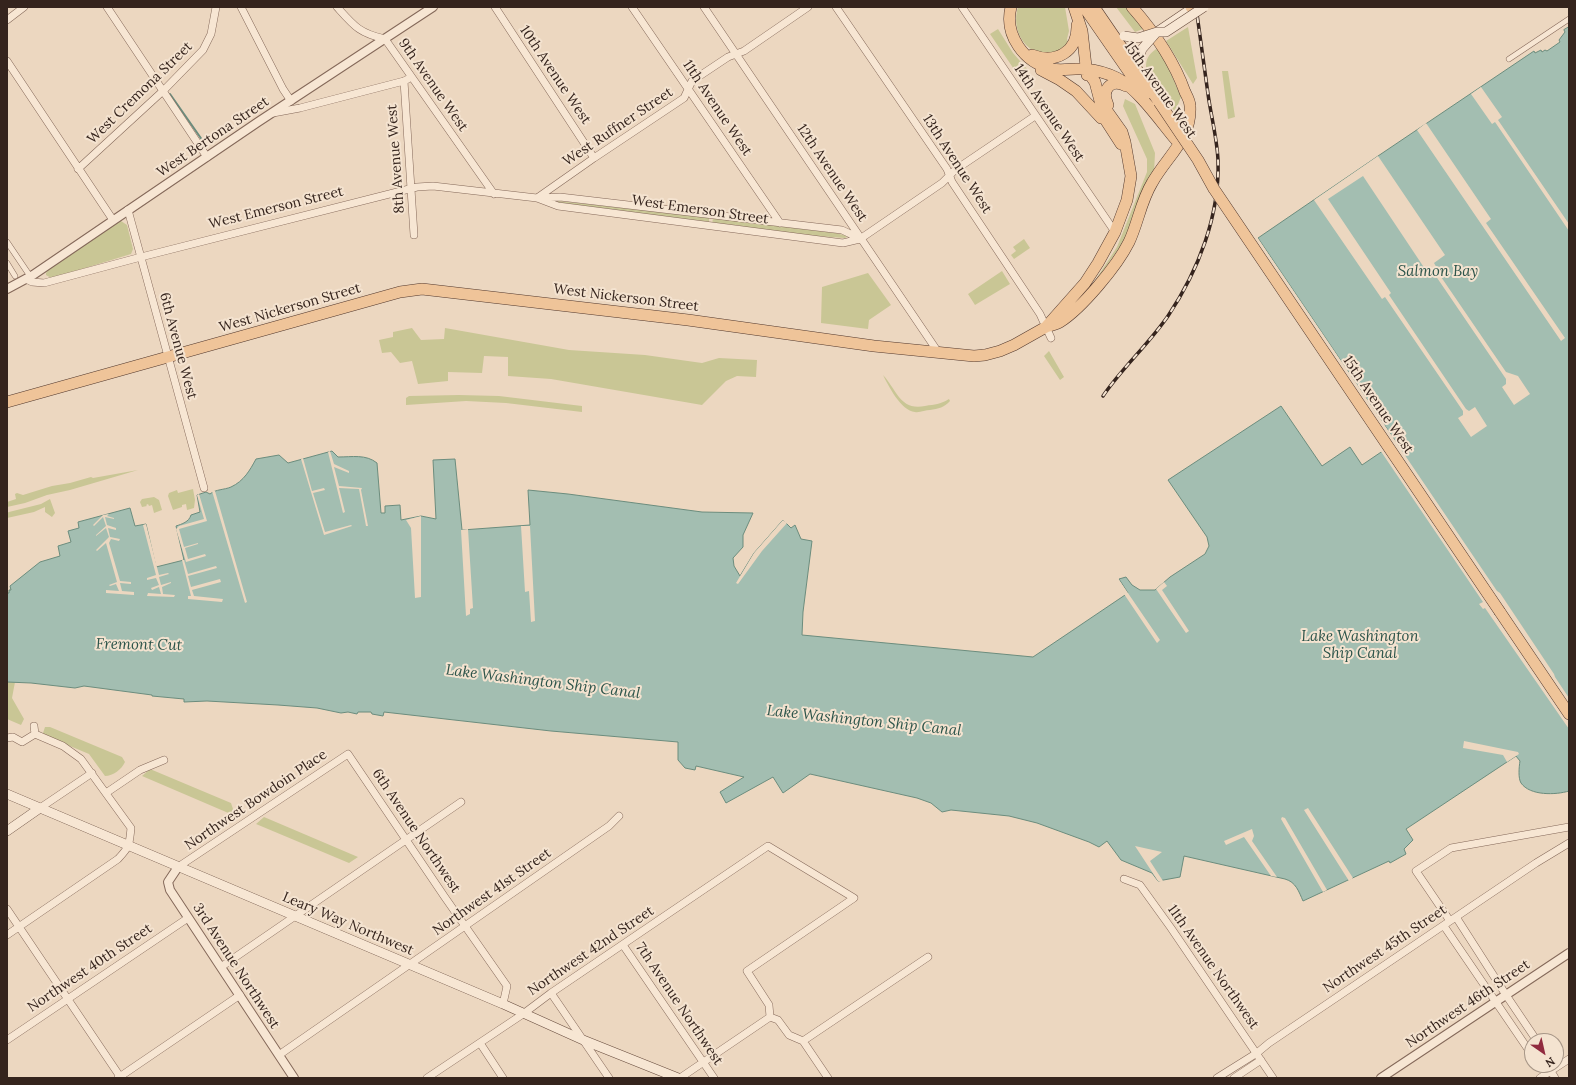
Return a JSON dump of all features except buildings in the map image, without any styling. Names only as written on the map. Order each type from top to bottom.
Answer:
[{"type":"main road","points":[[1011,7],[1009,16],[1010,28],[1014,40],[1025,57],[1039,69],[1068,84],[1110,121]]},
{"type":"main road","points":[[1094,7],[1118,32],[1124,36],[1138,38],[1156,32],[1193,7]]},
{"type":"main road","name":"15th Avenue West","points":[[1094,7],[1146,83],[1154,105],[1176,140],[1193,164],[1214,189]]},
{"type":"main road","points":[[1046,327],[1059,323],[1070,314],[1087,298],[1110,272],[1128,242],[1151,184],[1185,136],[1190,123],[1190,104],[1183,86],[1161,44],[1132,7]]},
{"type":"main road","points":[[1156,32],[1166,32],[1204,7]]},
{"type":"main road","points":[[1021,50],[1033,56],[1046,59],[1055,58],[1063,54],[1070,48],[1076,38],[1078,32],[1078,9]]},
{"type":"main road","points":[[1078,9],[1084,40],[1086,69],[1090,93],[1110,121]]},
{"type":"main road","name":"15th Avenue West","points":[[1078,9],[1198,160],[1214,189],[1569,714]]},
{"type":"main road","points":[[1146,83],[1140,71],[1139,58],[1142,50],[1156,32]]},
{"type":"main road","points":[[1021,50],[1031,59],[1048,67],[1062,70],[1086,69],[1113,76],[1124,82],[1131,89],[1154,105]]},
{"type":"main road","points":[[1110,121],[1105,91],[1110,85],[1116,83],[1131,89]]},
{"type":"main road","name":"West Nickerson Street","points":[[7,402],[400,292],[422,289],[693,321],[874,346],[969,356],[985,355],[1014,345],[1046,327],[1085,283],[1116,232],[1129,192],[1130,168],[1127,150],[1110,121]]},
{"type":"main road","name":"Leary Way Northwest","points":[[7,794],[178,868],[503,1004],[583,1040],[679,1078]]},
{"type":"main road","points":[[7,831],[40,808]]},
{"type":"street","points":[[7,20],[24,7]]},
{"type":"street","points":[[107,7],[164,90],[207,157]]},
{"type":"street","name":"West Cremona Street","points":[[78,169],[164,90],[203,50],[211,34],[216,7]]},
{"type":"street","points":[[241,7],[283,89],[291,101]]},
{"type":"street","name":"9th Avenue West","points":[[337,7],[357,28],[368,35],[385,39],[407,79],[494,194]]},
{"type":"street","name":"West Bertona Street","points":[[7,289],[28,278],[433,7]]},
{"type":"street","name":"10th Avenue West","points":[[495,7],[594,158]]},
{"type":"street","name":"11th Avenue West","points":[[632,7],[780,223]]},
{"type":"street","name":"12th Avenue West","points":[[704,7],[938,352]]},
{"type":"street","name":"West Ruffner Street","points":[[537,198],[684,98],[692,81],[728,57],[744,51],[808,7]]},
{"type":"street","name":"13th Avenue West","points":[[836,7],[947,169],[952,182],[1040,314],[1051,338]]},
{"type":"street","name":"14th Avenue West","points":[[962,7],[1116,232]]},
{"type":"street","points":[[1509,59],[1569,19]]},
{"type":"street","points":[[7,61],[113,220]]},
{"type":"street","points":[[271,114],[300,108],[407,79]]},
{"type":"street","name":"8th Avenue West","points":[[407,79],[414,235]]},
{"type":"street","name":"West Emerson Street","points":[[537,198],[558,206],[843,243],[860,239],[942,183],[956,170],[1036,116]]},
{"type":"street","name":"West Emerson Street","points":[[28,278],[32,282],[44,283],[411,189],[433,186],[537,198],[560,197],[842,230],[860,239]]},
{"type":"street","name":"6th Avenue West","points":[[128,210],[167,358],[204,488]]},
{"type":"street","points":[[7,242],[28,278]]},
{"type":"street","points":[[7,264],[15,276]]},
{"type":"street","points":[[34,726],[34,734]]},
{"type":"street","points":[[7,738],[13,737],[22,742],[34,734]]},
{"type":"street","points":[[7,935],[118,859],[129,846],[131,828],[82,759],[63,746],[34,734]]},
{"type":"street","name":"6th Avenue Northwest","points":[[348,754],[507,986],[503,1004]]},
{"type":"street","name":"Northwest Bowdoin Place","points":[[178,868],[348,754]]},
{"type":"street","points":[[106,793],[140,770],[164,760]]},
{"type":"street","points":[[40,808],[92,773]]},
{"type":"street","points":[[221,967],[293,916],[461,802]]},
{"type":"street","name":"Northwest 41st Street","points":[[279,1055],[466,927],[609,826],[620,816]]},
{"type":"street","points":[[1532,1033],[1453,919],[1416,872],[1451,848],[1569,827]]},
{"type":"street","name":"Northwest 45th Street","points":[[1217,1078],[1257,1053],[1269,1043],[1536,863],[1569,843]]},
{"type":"street","name":"Northwest 42nd Street","points":[[428,1078],[768,846],[854,898],[746,971],[769,1005],[770,1017]]},
{"type":"street","name":"3rd Avenue Northwest","points":[[178,868],[168,882],[170,890],[294,1078]]},
{"type":"street","name":"11th Avenue Northwest","points":[[1124,879],[1140,885],[1172,928],[1273,1078]]},
{"type":"street","points":[[7,909],[119,1078],[240,995]]},
{"type":"street","name":"Northwest 40th Street","points":[[7,1040],[188,918]]},
{"type":"street","points":[[1444,926],[1524,1044]]},
{"type":"street","name":"7th Avenue Northwest","points":[[623,945],[714,1078]]},
{"type":"street","name":"Northwest 46th Street","points":[[1382,1078],[1569,952]]},
{"type":"street","points":[[803,1041],[928,957]]},
{"type":"street","points":[[551,993],[609,1078]]},
{"type":"street","points":[[679,1078],[770,1017],[778,1020],[789,1035],[803,1041],[828,1078]]},
{"type":"street","points":[[480,1043],[503,1078]]},
{"type":"street","points":[[1234,1078],[1261,1060]]},
{"type":"shaded area","points":[[1018,7],[1065,7],[1069,31],[1067,39],[1069,45],[1058,52],[1047,54],[1037,52],[1029,47],[1022,40],[1018,30],[1016,19]]},
{"type":"shaded area","points":[[1116,7],[1126,7],[1143,29],[1135,32]]},
{"type":"shaded area","points":[[1188,27],[1197,78],[1193,84],[1166,41]]},
{"type":"shaded area","points":[[998,29],[1013,53],[1027,69],[1018,75],[990,34]]},
{"type":"shaded area","points":[[1156,49],[1162,53],[1181,97],[1175,112],[1146,68],[1148,57]]},
{"type":"shaded area","points":[[1222,71],[1228,71],[1235,117],[1228,119]]},
{"type":"shaded area","points":[[1125,99],[1135,104],[1155,153],[1154,173],[1127,237],[1087,293],[1117,247],[1147,172],[1147,159],[1123,106]]},
{"type":"shaded area","points":[[558,201],[709,217],[709,223],[557,204]]},
{"type":"shaded area","points":[[713,218],[835,233],[848,236],[845,238],[774,233],[736,225],[712,224]]},
{"type":"shaded area","points":[[121,221],[127,225],[133,249],[131,254],[56,277],[51,278],[46,275],[48,270]]},
{"type":"shaded area","points":[[1024,239],[1030,248],[1014,259],[1011,255],[1016,251],[1013,247]]},
{"type":"shaded area","points":[[1002,271],[1010,284],[975,305],[968,294]]},
{"type":"shaded area","points":[[868,273],[891,305],[869,320],[868,329],[821,323],[822,287]]},
{"type":"shaded area","points":[[412,328],[421,340],[444,339],[445,328],[569,350],[645,355],[702,363],[719,358],[757,360],[756,377],[737,376],[726,381],[702,405],[551,379],[508,376],[508,357],[484,356],[482,373],[448,372],[448,381],[418,384],[412,361],[400,363],[391,352],[382,353],[379,340],[393,337],[393,332]]},
{"type":"shaded area","points":[[1049,351],[1064,377],[1060,380],[1044,356]]},
{"type":"shaded area","points":[[883,375],[900,398],[910,405],[917,407],[940,403],[949,399],[950,401],[944,406],[936,409],[918,412],[910,411],[896,397]]},
{"type":"shaded area","points":[[409,396],[499,396],[582,406],[582,412],[506,403],[466,401],[406,405],[406,398]]},
{"type":"shaded area","points":[[138,470],[7,507],[7,502],[16,499],[15,494],[17,493],[23,495],[52,486],[91,477],[93,478]]},
{"type":"shaded area","points":[[193,489],[195,500],[194,508],[187,510],[186,504],[173,510],[168,496],[169,493],[177,490],[178,493]]},
{"type":"shaded area","points":[[154,497],[159,500],[162,510],[154,513],[152,505],[149,506],[148,504],[146,505],[147,506],[142,507],[140,502],[142,499]]},
{"type":"shaded area","points":[[50,499],[55,513],[52,517],[45,512],[45,507],[34,512],[7,518],[7,513],[9,512],[41,504]]},
{"type":"shaded area","points":[[7,682],[15,682],[12,698],[24,719],[21,725],[7,719]]},
{"type":"shaded area","points":[[45,727],[50,727],[122,757],[125,762],[117,772],[105,776],[89,754],[46,736],[43,733]]},
{"type":"shaded area","points":[[150,769],[231,803],[234,812],[233,815],[142,776]]},
{"type":"shaded area","points":[[264,817],[358,857],[349,863],[256,824]]},
{"type":"water","name":"Lake Washington Ship Canal","points":[[1569,27],[1569,791],[1550,794],[1537,792],[1525,787],[1520,781],[1520,761],[1516,756],[1406,829],[1413,840],[1404,849],[1406,854],[1390,863],[1389,861],[1303,901],[1292,882],[1289,880],[1184,856],[1180,877],[1158,881],[1152,873],[1121,860],[1107,841],[1099,847],[1037,823],[1009,816],[951,810],[942,812],[931,803],[917,798],[810,774],[783,793],[773,777],[726,803],[720,792],[744,777],[696,766],[695,770],[685,768],[678,760],[678,742],[551,731],[384,712],[383,716],[372,714],[371,712],[358,712],[357,714],[348,712],[341,713],[317,708],[278,705],[207,701],[184,702],[184,699],[84,686],[75,688],[7,682],[7,593],[11,590],[10,586],[40,562],[60,556],[58,546],[71,542],[68,531],[79,528],[78,522],[130,508],[135,526],[146,524],[156,567],[184,560],[176,526],[187,521],[191,515],[200,512],[197,495],[206,492],[210,494],[236,485],[246,475],[256,459],[279,455],[288,463],[332,451],[338,457],[364,457],[377,463],[381,513],[385,513],[385,506],[400,505],[401,520],[421,516],[436,519],[433,460],[455,459],[462,530],[530,525],[528,490],[702,512],[753,513],[743,535],[743,547],[733,558],[734,566],[740,576],[754,553],[783,520],[791,528],[795,525],[801,539],[812,541],[803,612],[802,635],[1033,657],[1128,593],[1119,579],[1126,577],[1132,585],[1140,590],[1155,590],[1170,577],[1205,554],[1209,546],[1207,537],[1168,480],[1281,406],[1322,466],[1350,447],[1362,465],[1396,442],[1258,238],[1534,51],[1535,53],[1541,50],[1542,52],[1545,50],[1547,51],[1560,42],[1559,40],[1565,32],[1564,30]]},
{"type":"pier","points":[[1481,87],[1502,117],[1498,120],[1569,224],[1569,231],[1495,122],[1492,124],[1471,94]]},
{"type":"pier","points":[[1426,123],[1491,219],[1486,223],[1565,338],[1561,341],[1417,130]]},
{"type":"pier","points":[[1378,156],[1445,255],[1434,263],[1438,270],[1437,271],[1506,372],[1518,376],[1530,394],[1514,405],[1502,387],[1506,384],[1506,379],[1429,266],[1425,269],[1363,176],[1328,199],[1391,293],[1389,295],[1466,409],[1469,411],[1475,407],[1487,426],[1471,437],[1458,418],[1463,415],[1463,411],[1385,297],[1382,299],[1314,200]]},
{"type":"pier","points":[[1257,237],[1554,674],[1569,698],[1569,729],[1485,608],[1483,609],[1479,604],[1483,602],[1380,450],[1393,442],[1256,239]]},
{"type":"pier","points":[[330,451],[334,464],[349,471],[349,473],[334,467],[339,486],[362,488],[361,490],[368,526],[366,526],[359,489],[339,488],[345,512],[343,513],[328,452]]},
{"type":"pier","points":[[303,458],[312,491],[324,488],[325,490],[313,493],[325,532],[352,526],[324,535],[301,459]]},
{"type":"pier","points":[[212,491],[215,491],[247,602],[245,603]]},
{"type":"pier","points":[[199,494],[207,521],[179,529],[184,547],[198,543],[185,548],[188,559],[205,554],[206,556],[186,562],[176,529],[179,526],[204,519],[197,495]]},
{"type":"pier","points":[[109,514],[107,516],[114,519],[105,517],[107,525],[116,528],[116,530],[108,528],[110,537],[120,539],[119,541],[111,539],[109,543],[120,581],[131,582],[131,584],[120,583],[122,591],[134,592],[134,595],[106,593],[106,590],[119,591],[116,584],[109,585],[117,582],[106,543],[97,551],[96,550],[109,537],[106,528],[96,536],[106,526],[103,517],[94,526],[93,525],[103,515]]},
{"type":"pier","points":[[421,516],[421,597],[415,598],[411,528],[406,520]]},
{"type":"pier","points":[[783,520],[787,523],[762,551],[738,584],[736,583],[754,553]]},
{"type":"pier","points":[[146,524],[159,575],[169,574],[159,577],[161,585],[171,582],[162,587],[163,594],[175,595],[174,597],[147,596],[148,593],[161,594],[159,587],[152,590],[151,588],[159,585],[156,578],[147,580],[147,578],[156,575],[143,525]]},
{"type":"pier","points":[[521,526],[530,526],[535,621],[531,622],[529,591],[525,592]]},
{"type":"pier","points":[[468,529],[473,608],[470,609],[470,614],[466,616],[461,530]]},
{"type":"pier","points":[[182,560],[184,560],[188,574],[216,566],[217,568],[188,576],[191,587],[220,579],[221,582],[192,590],[194,596],[223,599],[222,602],[188,599],[188,596],[191,596]]},
{"type":"pier","points":[[1117,577],[1160,640],[1157,643],[1124,594],[1126,593],[1117,580]]},
{"type":"pier","points":[[1164,582],[1167,586],[1162,590],[1189,631],[1186,633],[1156,589]]},
{"type":"pier","points":[[1464,741],[1518,752],[1519,754],[1507,762],[1503,755],[1463,748]]},
{"type":"pier","points":[[1308,808],[1353,878],[1349,881],[1304,810]]},
{"type":"pier","points":[[1282,817],[1285,818],[1327,890],[1323,892],[1281,819]]},
{"type":"pier","points":[[1252,829],[1254,836],[1252,841],[1277,877],[1271,876],[1244,837],[1226,845],[1224,841]]},
{"type":"pier","points":[[1135,846],[1162,852],[1150,861],[1163,881],[1158,881]]},
{"type":"waterway","points":[[170,94],[205,144]]},
{"type":"railway","points":[[1103,396],[1160,327],[1179,299],[1198,262],[1211,222],[1218,181],[1218,160],[1196,7]]},
{"type":"water label","name":"Salmon Bay","points":[[1438,272]]},
{"type":"water label","name":"Fremont Cut","points":[[139,645]]}]
